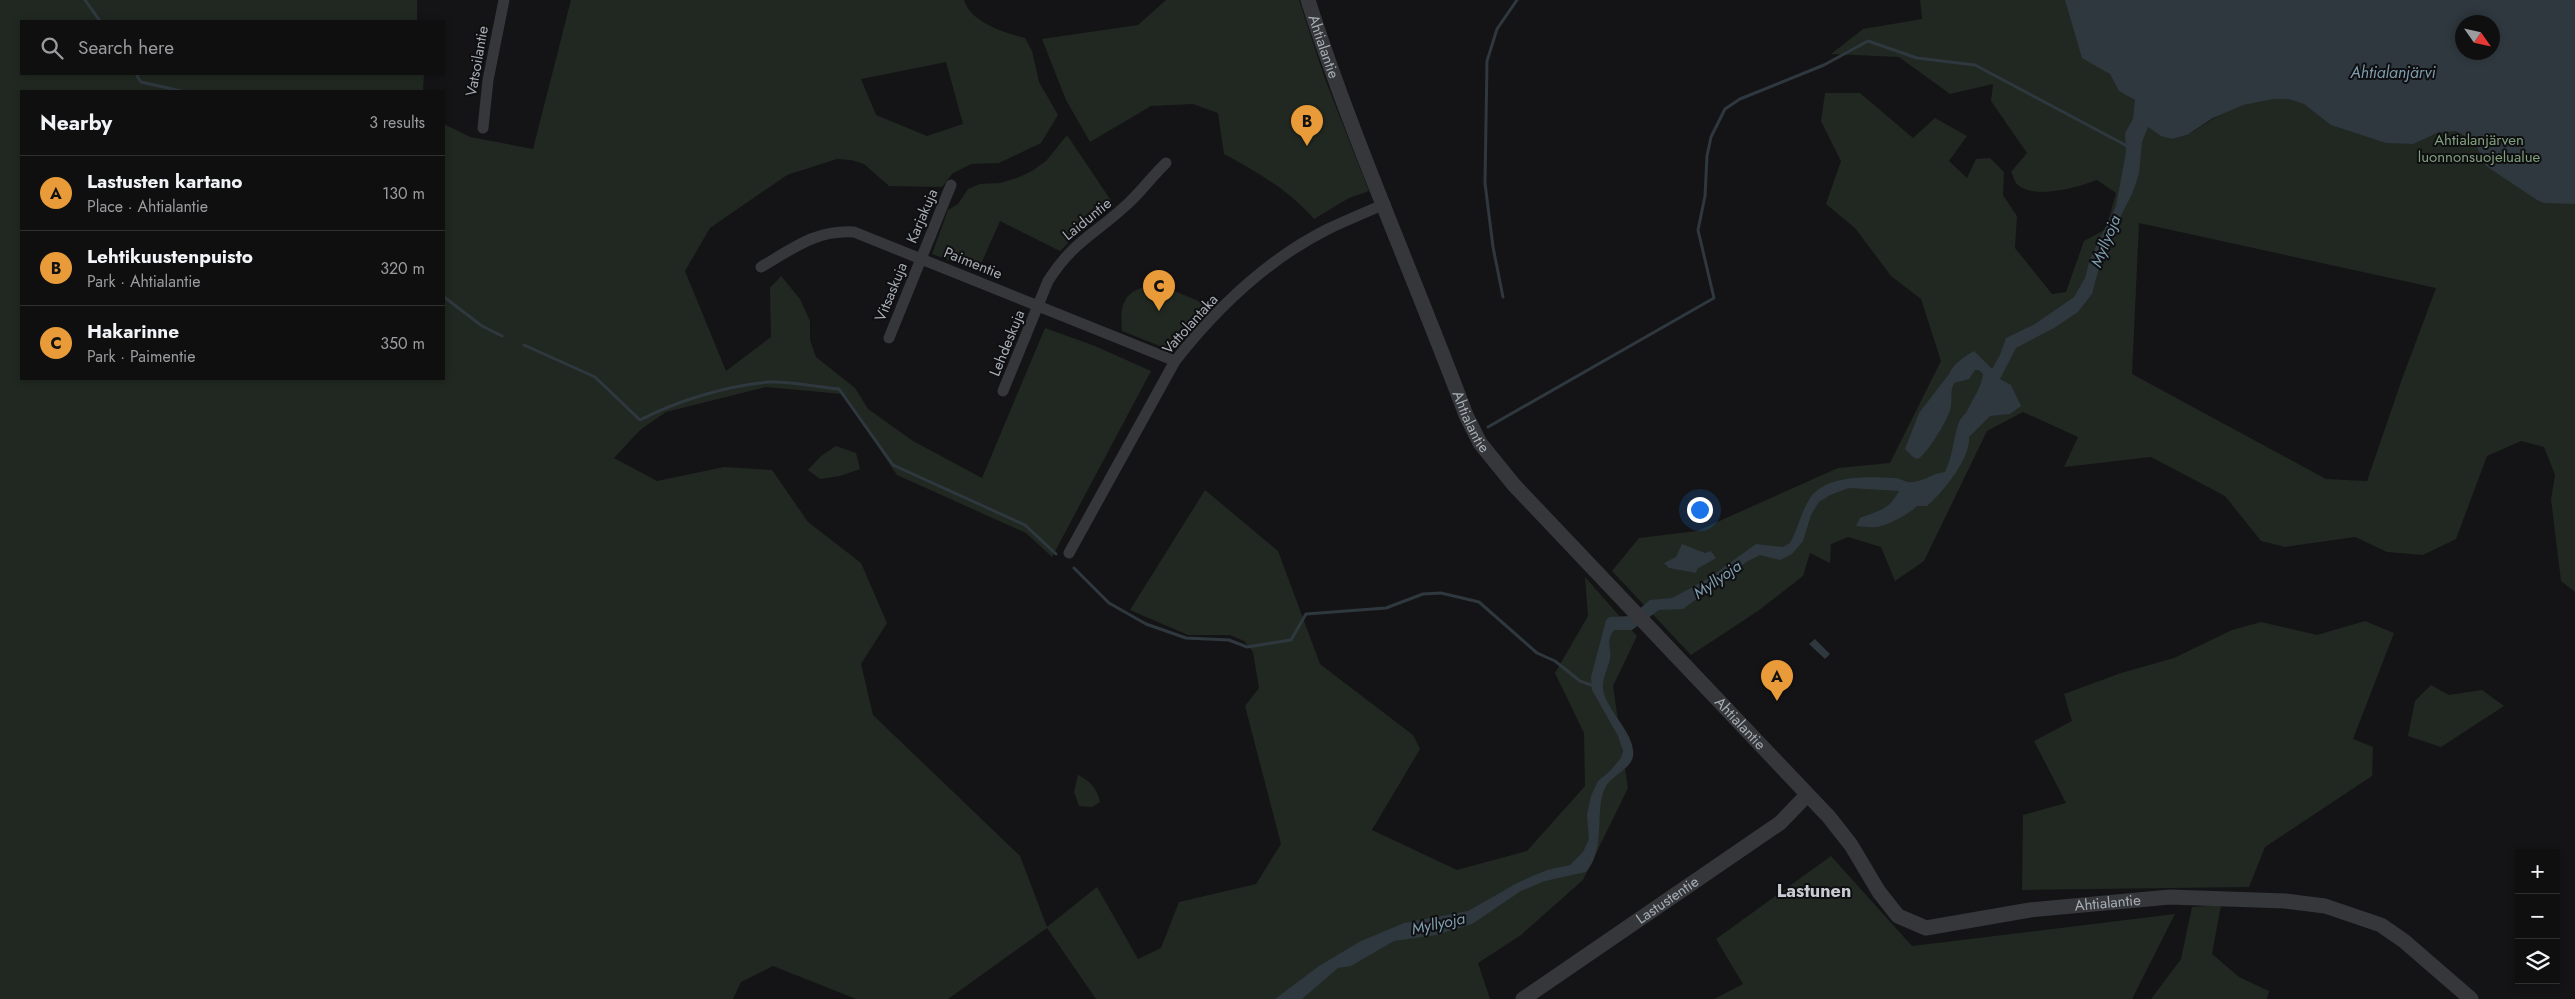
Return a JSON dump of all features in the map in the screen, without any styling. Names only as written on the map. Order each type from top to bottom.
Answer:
[{"type":"street","name":"Vatsoilantie","points":[[483,128],[488,80],[504,0]]},
{"type":"street","name":"Ahtialantie","points":[[1308,0],[1335,84],[1385,204],[1466,415],[1480,443],[1514,485],[1841,831],[1879,892],[1898,916],[1926,928],[2030,910],[2170,897],[2285,901],[2325,906],[2381,925],[2404,941],[2471,999]]},
{"type":"street","name":"Laiduntie","points":[[1038,306],[1048,282],[1069,253],[1090,233],[1121,210],[1166,163]]},
{"type":"street","name":"Karjakuja","points":[[921,258],[951,185]]},
{"type":"street","name":"Vattolantaka","points":[[1069,553],[1175,361],[1214,317],[1257,277],[1290,252],[1327,230],[1385,204]]},
{"type":"street","name":"Paimentie","points":[[761,267],[804,241],[834,231],[854,232],[1175,361]]},
{"type":"street","name":"Vitsaskuja","points":[[889,338],[921,258]]},
{"type":"street","name":"Lehdeskuja","points":[[1003,392],[1038,306]]},
{"type":"street","name":"Lastustentie","points":[[1523,999],[1780,823],[1807,795]]},
{"type":"green space","points":[[0,0],[417,0],[417,20],[20,20],[20,75],[424,75],[423,90],[20,90],[20,380],[445,380],[445,124],[470,137],[533,149],[571,0],[964,0],[973,15],[989,25],[998,30],[1025,38],[1032,51],[1039,82],[1058,115],[1041,143],[999,163],[971,164],[953,173],[942,187],[889,186],[864,164],[851,160],[837,159],[787,175],[710,228],[685,271],[726,371],[771,337],[770,288],[781,276],[800,299],[810,321],[810,340],[816,357],[855,388],[868,409],[913,441],[982,478],[1045,328],[1095,346],[1151,371],[1052,557],[1026,533],[897,475],[842,394],[766,387],[666,412],[640,430],[614,458],[657,481],[724,467],[772,470],[808,522],[861,563],[887,623],[861,664],[873,715],[1020,856],[1047,927],[1097,887],[1138,959],[1161,948],[1179,902],[1256,884],[1281,844],[1245,706],[1259,688],[1253,652],[1244,641],[1230,635],[1188,635],[1130,610],[1205,490],[1278,551],[1320,664],[1413,735],[1420,749],[1372,830],[1457,870],[1527,851],[1585,786],[1584,733],[1555,673],[1588,616],[1585,577],[1637,636],[1613,686],[1628,788],[1583,880],[1521,935],[1478,963],[1490,999],[1096,999],[1047,928],[948,999],[856,999],[773,966],[741,982],[733,999],[0,999]],"holes":[[[946,62],[963,124],[927,136],[876,115],[861,79]]]},
{"type":"green space","points":[[1166,0],[1299,0],[1325,79],[1369,191],[1349,198],[1314,219],[1283,190],[1224,154],[1218,113],[1193,104],[1151,106],[1090,142],[1066,100],[1042,39],[1138,25]]},
{"type":"green space","name":"Ahtialanjärven luonnonsuojelualue","points":[[1920,0],[2575,0],[2575,592],[2561,581],[2551,499],[2555,475],[2544,447],[2521,441],[2487,456],[2456,539],[2423,555],[2387,552],[2355,537],[2285,547],[2261,541],[2225,496],[2151,457],[2064,467],[2078,437],[2023,412],[1987,431],[1924,561],[1895,581],[1881,547],[1848,537],[1831,544],[1830,563],[1810,553],[1803,576],[1758,611],[1691,655],[1612,571],[1639,538],[1697,531],[1838,468],[1890,463],[1941,361],[1921,299],[1891,276],[1855,228],[1826,204],[1841,161],[1821,121],[1825,93],[1860,93],[1913,138],[1935,118],[1967,136],[1949,161],[1967,178],[1976,159],[1990,158],[2004,172],[2003,195],[2017,216],[2015,248],[2052,294],[2066,292],[2084,241],[2106,229],[2116,193],[2097,180],[2056,191],[2033,191],[2023,188],[2016,183],[2011,172],[2027,153],[1991,101],[1993,84],[1950,94],[1899,57],[1831,54],[1863,29],[1922,19]],"holes":[[[2193,107],[2221,114],[2187,135],[2172,139]],[[2139,223],[2436,288],[2367,481],[2326,479],[2132,374]]]},
{"type":"green space","points":[[1067,135],[1114,205],[1084,227],[1060,251],[1000,221],[978,271],[932,254],[948,210],[958,204],[968,189],[980,184],[1000,183],[1032,171],[1046,161]]},
{"type":"green space","points":[[1157,284],[1206,304],[1165,348],[1122,331],[1122,311],[1127,298],[1138,289]]},
{"type":"green space","points":[[836,446],[856,453],[860,469],[840,476],[820,479],[808,470],[821,456]]},
{"type":"green space","points":[[2365,621],[2394,633],[2353,739],[2373,747],[2372,776],[2265,847],[2249,887],[2022,890],[2023,815],[2066,803],[2034,741],[2072,721],[2064,694],[2121,673],[2174,658],[2232,630],[2261,622],[2317,635]]},
{"type":"green space","points":[[2431,685],[2449,695],[2482,690],[2504,706],[2441,747],[2408,736],[2415,701]]},
{"type":"green space","points":[[1078,775],[1089,782],[1097,793],[1100,802],[1092,807],[1079,806],[1074,792]]},
{"type":"green space","points":[[1831,856],[1912,946],[2175,914],[2132,999],[1714,999],[1743,984],[1716,939]]},
{"type":"green space","points":[[2221,905],[2212,954],[2239,977],[2269,991],[2267,999],[2151,999],[2181,959],[2192,907]]},
{"type":"water","name":"Ahtialanjärvi","points":[[2065,0],[2575,0],[2575,204],[2544,203],[2537,200],[2486,166],[2474,141],[2456,131],[2437,133],[2413,144],[2386,143],[2331,125],[2304,104],[2289,99],[2273,99],[2243,105],[2213,118],[2187,135],[2172,139],[2161,136],[2148,127],[2142,142],[2139,174],[2132,194],[2104,249],[2092,294],[2078,312],[2054,328],[2016,348],[2000,379],[2011,385],[2021,406],[2010,414],[1990,416],[1969,437],[1966,455],[1955,474],[1927,506],[1917,506],[1909,513],[1881,526],[1856,526],[1860,518],[1878,511],[1891,503],[1899,491],[1849,488],[1830,495],[1819,502],[1811,515],[1803,541],[1792,554],[1780,560],[1760,555],[1748,561],[1683,609],[1659,610],[1632,630],[1614,630],[1609,642],[1610,659],[1604,677],[1603,688],[1608,704],[1628,734],[1633,756],[1631,762],[1605,788],[1600,807],[1596,852],[1586,872],[1545,881],[1521,891],[1472,924],[1436,935],[1394,941],[1351,966],[1338,968],[1302,999],[1275,999],[1319,966],[1361,941],[1404,923],[1468,911],[1519,882],[1547,870],[1570,865],[1583,852],[1589,839],[1587,815],[1591,796],[1598,781],[1621,758],[1623,751],[1618,736],[1592,690],[1591,677],[1606,620],[1610,617],[1631,616],[1650,600],[1672,598],[1709,578],[1756,544],[1783,547],[1790,543],[1810,498],[1817,490],[1827,485],[1837,481],[1873,477],[1896,478],[1912,482],[1945,472],[1959,422],[1981,384],[1983,374],[1979,370],[1975,370],[1969,379],[1954,383],[1950,411],[1947,418],[1932,443],[1918,459],[1914,458],[1905,449],[1919,413],[1956,363],[1974,351],[1992,369],[2000,355],[2006,338],[2035,324],[2074,297],[2085,278],[2090,259],[2116,206],[2126,152],[2125,133],[2133,119],[2135,100],[2119,91],[2110,74],[2082,58]]},
{"type":"water","points":[[1682,544],[1705,553],[1711,551],[1716,558],[1697,569],[1696,573],[1669,568],[1664,563],[1676,557]]},
{"type":"water","points":[[1815,639],[1830,654],[1825,659],[1809,644]]},
{"type":"waterway","points":[[85,0],[99,20]]},
{"type":"waterway","points":[[1503,297],[1493,247],[1485,183],[1487,61],[1497,29],[1517,0]]},
{"type":"waterway","points":[[1488,427],[1714,298],[1698,230],[1705,196],[1707,156],[1711,137],[1725,109],[1740,99],[1824,65],[1868,41],[1917,58],[1975,65],[2129,147]]},
{"type":"waterway","points":[[137,76],[141,82],[177,90]]},
{"type":"waterway","points":[[445,298],[482,326],[502,336]]},
{"type":"waterway","points":[[524,345],[595,377],[640,420],[687,400],[753,384],[786,382],[839,389],[893,465],[1025,525],[1056,554]]},
{"type":"waterway","points":[[1074,568],[1109,603],[1146,624],[1186,638],[1229,640],[1247,647],[1291,640],[1306,614],[1386,608],[1423,594],[1441,593],[1479,602],[1537,653],[1555,661],[1580,681],[1594,686]]},
{"type":"place","name":"Lehtikuustenpuisto","points":[[1307,146]]},
{"type":"place","name":"Hakarinne","points":[[1159,311]]},
{"type":"place","name":"Lastusten kartano","points":[[1777,701]]},
{"type":"district","name":"Lastunen","points":[[1814,891]]},
{"type":"water label","name":"Myllyoja","points":[[2105,241]]},
{"type":"water label","name":"Myllyoja","points":[[1717,579]]},
{"type":"water label","name":"Myllyoja","points":[[1438,923]]}]
